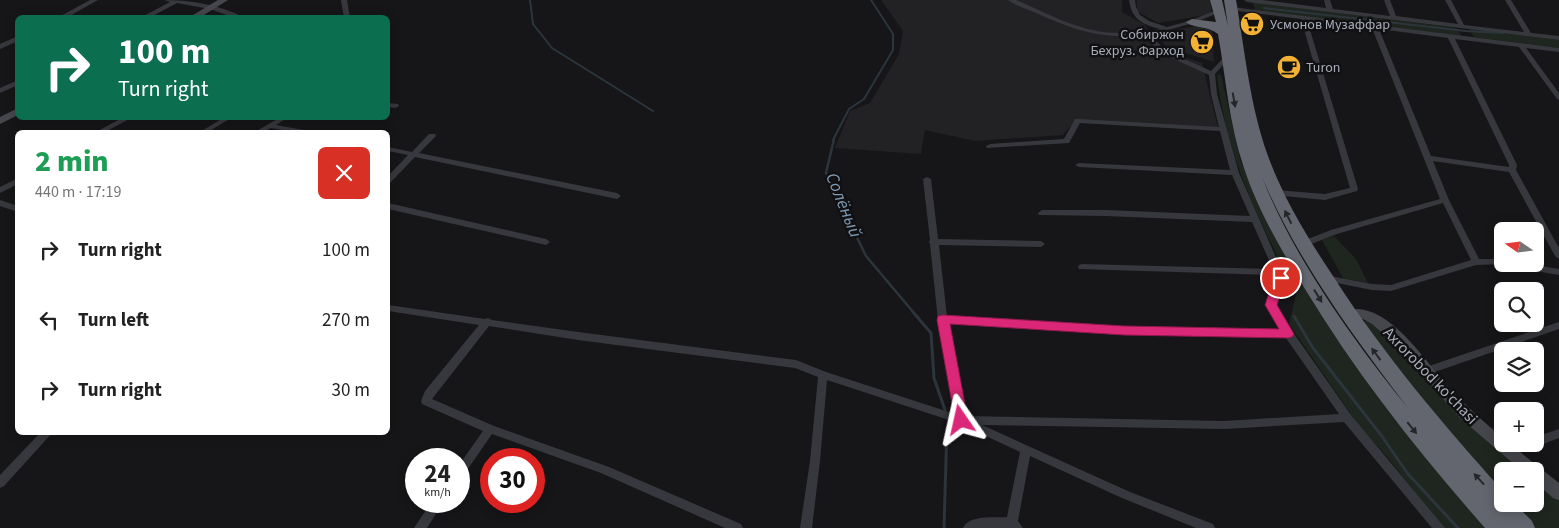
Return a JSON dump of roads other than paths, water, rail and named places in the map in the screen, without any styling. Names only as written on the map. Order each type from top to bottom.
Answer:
[{"type":"highway","points":[[1224,5],[1223,32],[1233,100],[1244,144],[1257,182],[1278,229],[1318,296],[1376,381],[1430,450],[1498,528]]},
{"type":"highway","points":[[1224,5],[1261,155],[1276,193],[1303,244],[1349,316],[1395,379],[1433,426],[1524,528]]},
{"type":"highway","points":[[1192,22],[1214,25],[1223,32]]},
{"type":"street","points":[[66,15],[95,0]]},
{"type":"street","points":[[167,0],[211,7],[234,15]]},
{"type":"street","points":[[197,15],[224,0]]},
{"type":"street","points":[[344,0],[347,15]]},
{"type":"street","points":[[1011,0],[1064,22],[1097,33],[1117,34],[1167,29],[1192,22],[1224,5],[1250,12],[1303,17],[1558,51]]},
{"type":"street","points":[[1132,0],[1133,10],[1137,16],[1147,22],[1167,29]]},
{"type":"street","points":[[1250,12],[1247,0],[1559,38]]},
{"type":"street","points":[[1327,0],[1330,10]]},
{"type":"street","points":[[1387,0],[1394,18]]},
{"type":"street","points":[[1448,0],[1462,26]]},
{"type":"street","points":[[1508,0],[1530,35]]},
{"type":"street","points":[[149,15],[178,1]]},
{"type":"street","points":[[1276,193],[1325,197],[1354,189],[1303,17]]},
{"type":"street","points":[[1375,27],[1445,200],[1476,262]]},
{"type":"street","points":[[1151,32],[1147,34],[1149,38],[1164,50],[1212,74]]},
{"type":"street","points":[[1451,37],[1513,165],[1512,170],[1559,256]]},
{"type":"street","points":[[0,47],[15,40]]},
{"type":"street","points":[[1521,45],[1559,98]]},
{"type":"street","points":[[1227,57],[1212,74],[1214,94],[1235,173],[1278,272],[1283,289],[1273,296],[1271,305],[1288,334],[1347,418],[1439,528]]},
{"type":"street","points":[[0,91],[15,84]]},
{"type":"street","points":[[0,121],[15,113]]},
{"type":"street","points":[[104,130],[123,120]]},
{"type":"street","points":[[207,130],[224,120]]},
{"type":"street","points":[[263,130],[280,120]]},
{"type":"street","points":[[990,146],[1066,141],[1078,121],[1222,129]]},
{"type":"street","points":[[270,126],[293,130]]},
{"type":"street","points":[[390,178],[432,136]]},
{"type":"street","points":[[390,149],[617,196]]},
{"type":"street","points":[[1428,158],[1512,170]]},
{"type":"street","points":[[1079,165],[1235,173]]},
{"type":"street","points":[[927,179],[943,320],[961,420]]},
{"type":"street","points":[[0,190],[15,182]]},
{"type":"street","points":[[1303,244],[1334,232],[1445,200]]},
{"type":"street","points":[[0,203],[15,208]]},
{"type":"street","points":[[390,206],[546,242]]},
{"type":"street","points":[[1042,213],[1139,214],[1254,219]]},
{"type":"street","points":[[933,242],[1042,244]]},
{"type":"street","points":[[1324,278],[1372,287],[1390,288],[1476,262],[1494,262]]},
{"type":"street","points":[[1082,267],[1278,272]]},
{"type":"street","points":[[1544,269],[1559,272]]},
{"type":"street","name":"Axrorobod ko'chasi","points":[[1324,278],[1344,298],[1375,319],[1402,342],[1457,406],[1494,439]]},
{"type":"street","points":[[390,308],[488,321],[578,336],[796,364],[823,376],[961,420],[1126,495],[1209,528]]},
{"type":"street","name":"Axrorobod ko'chasi","points":[[1349,316],[1358,313],[1375,319]]},
{"type":"street","points":[[943,320],[1124,330],[1288,334]]},
{"type":"street","points":[[488,321],[429,394],[426,401],[490,429],[605,470],[736,528]]},
{"type":"street","points":[[1426,371],[1559,325]]},
{"type":"street","points":[[806,528],[816,461],[823,376]]},
{"type":"street","points":[[961,420],[1225,425],[1347,418]]},
{"type":"street","points":[[470,458],[490,429]]},
{"type":"street","points":[[1544,439],[1559,433]]},
{"type":"street","points":[[0,483],[45,435]]},
{"type":"street","points":[[969,528],[974,524],[982,523],[1015,525],[1026,450]]},
{"type":"street","name":"Axrorobod ko'chasi","points":[[1509,452],[1522,462]]},
{"type":"street","name":"Axrorobod ko'chasi","points":[[1544,480],[1559,493]]},
{"type":"street","points":[[420,528],[431,513]]},
{"type":"waterway","points":[[530,0],[533,24],[552,48],[653,111]]},
{"type":"waterway","name":"Солёный","points":[[833,140],[849,109],[864,99],[893,50],[893,34],[871,0]]},
{"type":"waterway","points":[[1264,8],[1466,31],[1503,33]]},
{"type":"waterway","name":"Солёный","points":[[834,139],[826,173],[866,256],[914,313]]},
{"type":"waterway","name":"Солёный","points":[[913,312],[931,333],[934,378],[945,410]]},
{"type":"waterway","points":[[1294,316],[1313,348],[1381,435],[1408,474],[1458,528]]},
{"type":"waterway","name":"Солёный","points":[[944,528],[947,427]]},
{"type":"place","name":"Усмонов Музаффар","points":[[1252,24]]},
{"type":"place","name":"Собиржон Бехруз. Фарход","points":[[1202,42]]},
{"type":"place","name":"Turon","points":[[1289,67]]}]
